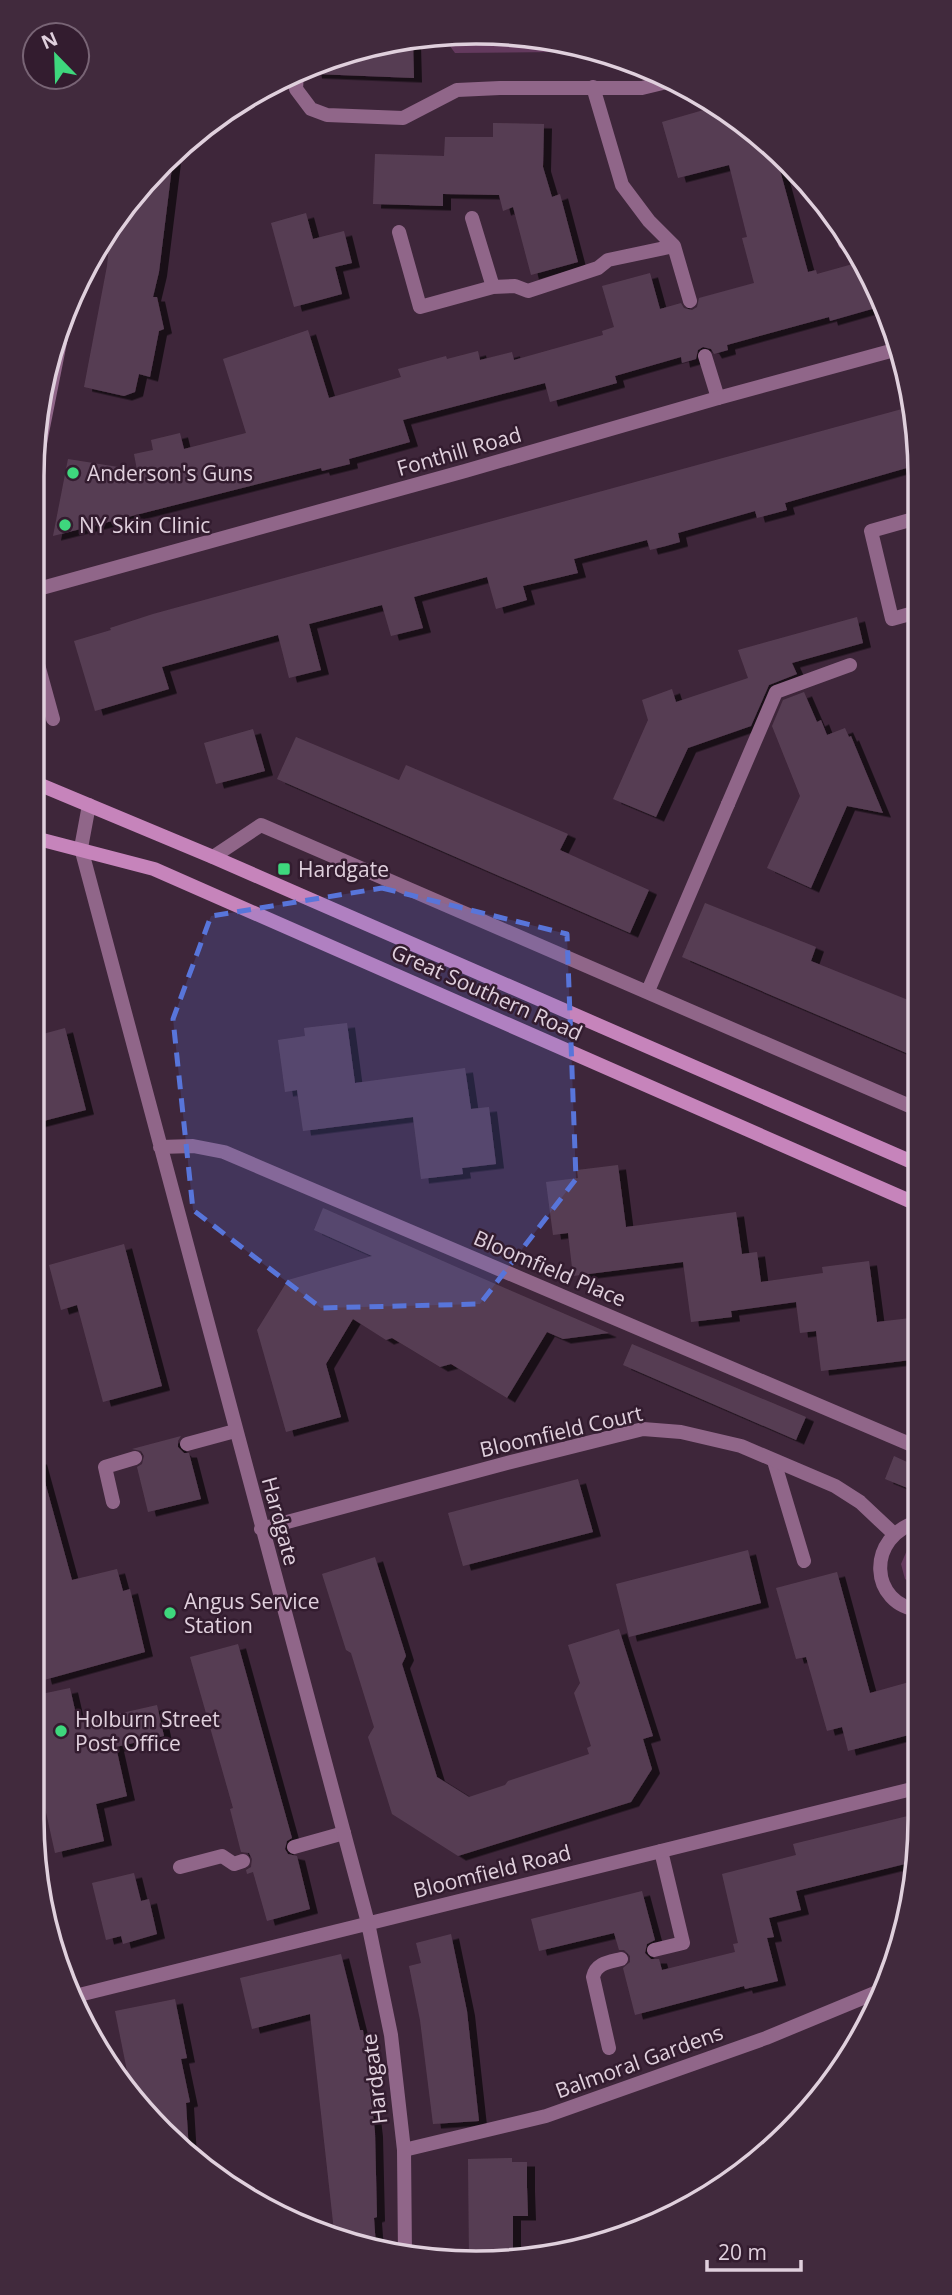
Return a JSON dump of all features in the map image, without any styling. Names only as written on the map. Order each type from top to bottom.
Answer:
[{"type":"main road","name":"Great Southern Road","points":[[44,786],[908,1160]]},
{"type":"main road","name":"Great Southern Road","points":[[44,840],[154,869],[908,1200]]},
{"type":"street","points":[[296,83],[296,89],[311,109],[327,115],[403,118],[457,90],[642,88],[658,84]]},
{"type":"street","points":[[593,87],[622,185],[649,220],[674,246],[690,301]]},
{"type":"street","points":[[472,218],[493,287]]},
{"type":"street","points":[[399,232],[420,307],[493,287],[515,286],[528,291],[598,268],[608,260],[674,246]]},
{"type":"street","name":"Fonthill Road","points":[[44,588],[890,351]]},
{"type":"street","points":[[705,356],[718,398]]},
{"type":"street","points":[[908,521],[871,531],[892,619],[908,615]]},
{"type":"street","points":[[648,991],[776,692],[850,665]]},
{"type":"street","points":[[44,685],[53,719]]},
{"type":"street","name":"Hardgate","points":[[89,805],[81,848],[368,1923],[391,2035],[404,2150],[405,2245]]},
{"type":"street","points":[[213,857],[261,825],[908,1105]]},
{"type":"street","name":"Bloomfield Place","points":[[160,1147],[193,1146],[224,1152],[908,1443]]},
{"type":"street","name":"Bloomfield Court","points":[[261,1529],[643,1429],[681,1432],[741,1446],[835,1486],[860,1502],[893,1533]]},
{"type":"street","points":[[187,1444],[235,1431]]},
{"type":"street","points":[[114,1502],[104,1467],[135,1458]]},
{"type":"street","points":[[774,1461],[804,1561]]},
{"type":"street","points":[[908,1524],[893,1533],[884,1546],[880,1561],[881,1577],[888,1591],[899,1603],[908,1608]]},
{"type":"street","name":"Bloomfield Road","points":[[81,1994],[908,1790]]},
{"type":"street","points":[[294,1847],[344,1833]]},
{"type":"street","points":[[654,1950],[683,1942],[661,1851]]},
{"type":"street","points":[[180,1867],[222,1856],[234,1864],[243,1861]]},
{"type":"street","points":[[609,2048],[593,1977],[597,1968],[603,1964],[621,1959]]},
{"type":"street","name":"Balmoral Gardens","points":[[404,2150],[546,2116],[766,2038],[870,1995]]},
{"type":"highlighted area","points":[[382,888],[567,934],[576,1179],[480,1304],[321,1308],[193,1210],[173,1019],[211,916]]},
{"type":"shaded area","points":[[449,45],[504,45],[559,52],[559,52],[455,53]]},
{"type":"shaded area","points":[[908,1548],[908,1581],[905,1579],[901,1564]]},
{"type":"building","points":[[413,48],[414,78],[318,74],[364,58]]},
{"type":"building","points":[[704,110],[761,151],[779,168],[808,272],[816,270],[817,274],[852,264],[874,308],[830,321],[829,317],[727,345],[728,350],[714,354],[711,349],[703,347],[698,350],[696,359],[682,363],[681,357],[615,376],[617,383],[550,402],[545,383],[403,420],[410,442],[349,459],[350,464],[322,471],[321,468],[53,536],[68,459],[137,470],[134,454],[153,450],[151,440],[180,433],[184,449],[246,433],[223,359],[308,330],[329,398],[401,377],[398,369],[446,356],[447,359],[478,351],[480,360],[512,352],[514,360],[603,335],[602,331],[614,327],[602,286],[650,273],[660,309],[681,303],[684,308],[692,310],[697,307],[699,298],[754,283],[742,238],[747,237],[729,165],[678,178],[662,122]]},
{"type":"building","points":[[493,123],[544,124],[543,167],[552,197],[560,194],[578,262],[531,275],[513,207],[503,211],[499,195],[443,194],[443,206],[373,204],[375,154],[444,156],[445,137],[493,137]]},
{"type":"building","points":[[172,168],[159,272],[153,297],[157,297],[164,329],[159,331],[150,377],[139,374],[135,392],[124,396],[84,387],[109,249],[117,236]]},
{"type":"building","points":[[306,213],[313,239],[344,231],[352,263],[335,267],[342,294],[294,307],[271,223]]},
{"type":"building","points":[[903,409],[908,468],[785,503],[787,510],[757,518],[755,511],[678,533],[680,542],[666,546],[650,550],[647,540],[574,559],[578,573],[523,586],[527,600],[496,609],[487,577],[414,597],[423,628],[391,636],[382,605],[309,624],[321,670],[289,678],[278,635],[162,667],[169,689],[95,711],[74,641],[153,614]]},
{"type":"building","points":[[857,617],[863,643],[792,663],[797,674],[769,685],[751,726],[688,748],[656,817],[613,799],[648,720],[642,700],[672,689],[676,702],[748,678],[738,650]]},
{"type":"building","points":[[804,692],[817,722],[821,720],[827,735],[845,728],[849,737],[851,736],[883,813],[847,806],[811,888],[767,868],[800,796],[772,726],[783,700]]},
{"type":"building","points":[[253,729],[265,771],[216,784],[204,743]]},
{"type":"building","points":[[296,737],[399,780],[406,765],[568,834],[560,850],[649,890],[630,933],[277,779]]},
{"type":"building","points":[[705,903],[816,947],[811,961],[908,1000],[908,1054],[682,957]]},
{"type":"building","points":[[347,1023],[355,1083],[465,1068],[471,1109],[489,1107],[496,1164],[462,1168],[463,1174],[421,1179],[413,1117],[303,1131],[297,1090],[285,1092],[278,1040],[305,1036],[304,1028]]},
{"type":"building","points":[[65,1028],[86,1110],[44,1121],[44,1034]]},
{"type":"building","points":[[618,1165],[626,1227],[736,1212],[742,1254],[757,1252],[761,1282],[823,1273],[822,1267],[869,1261],[877,1322],[908,1318],[908,1360],[821,1371],[816,1331],[800,1333],[796,1302],[731,1311],[732,1317],[691,1322],[683,1262],[573,1276],[568,1233],[553,1235],[546,1182],[578,1178],[577,1170]]},
{"type":"building","points":[[323,1208],[609,1333],[563,1339],[547,1332],[507,1398],[451,1364],[440,1367],[392,1338],[386,1340],[353,1319],[326,1364],[341,1417],[286,1432],[257,1330],[288,1280],[372,1256],[314,1230]]},
{"type":"building","points":[[124,1244],[162,1386],[103,1402],[77,1305],[61,1310],[49,1265]]},
{"type":"building","points":[[632,1344],[806,1417],[796,1440],[623,1365]]},
{"type":"building","points":[[181,1436],[178,1447],[184,1453],[189,1453],[201,1499],[148,1512],[137,1467],[142,1464],[144,1456],[141,1451],[132,1449]]},
{"type":"building","points":[[894,1456],[908,1462],[908,1488],[885,1479]]},
{"type":"building","points":[[44,1478],[72,1580],[117,1569],[123,1591],[130,1589],[145,1652],[44,1680]]},
{"type":"building","points":[[578,1479],[593,1532],[463,1566],[448,1513]]},
{"type":"building","points":[[748,1550],[761,1603],[629,1637],[616,1584]]},
{"type":"building","points":[[375,1557],[406,1656],[402,1664],[437,1777],[469,1797],[589,1754],[587,1748],[591,1746],[574,1693],[580,1683],[568,1645],[619,1629],[653,1736],[643,1739],[652,1769],[631,1802],[458,1856],[392,1814],[368,1737],[374,1727],[322,1574]]},
{"type":"building","points":[[837,1572],[870,1693],[908,1682],[908,1735],[848,1751],[842,1727],[827,1731],[806,1657],[796,1659],[776,1588]]},
{"type":"building","points":[[238,1644],[292,1838],[287,1841],[285,1849],[288,1854],[297,1856],[310,1909],[267,1921],[253,1872],[247,1874],[246,1870],[251,1867],[252,1859],[249,1853],[241,1852],[230,1809],[233,1808],[190,1657]]},
{"type":"building","points":[[70,1688],[78,1723],[157,1705],[164,1736],[116,1747],[127,1796],[96,1804],[104,1841],[55,1853],[44,1803],[44,1693]]},
{"type":"building","points":[[908,1816],[906,1864],[796,1891],[801,1910],[769,1918],[774,1937],[767,1938],[778,1981],[745,1989],[744,1986],[635,2015],[623,1968],[630,1962],[630,1956],[624,1950],[619,1950],[614,1933],[539,1951],[531,1919],[642,1891],[655,1940],[647,1944],[645,1953],[651,1959],[659,1959],[662,1970],[735,1952],[733,1944],[738,1943],[722,1874],[796,1855],[793,1844]]},
{"type":"building","points":[[134,1873],[141,1901],[149,1899],[157,1934],[123,1944],[121,1936],[106,1940],[92,1883]]},
{"type":"building","points":[[451,1934],[467,2011],[479,2121],[433,2124],[420,2020],[409,1966],[421,1963],[416,1943]]},
{"type":"building","points":[[341,1954],[360,2030],[363,2030],[375,2132],[376,2239],[334,2227],[310,2014],[252,2029],[240,1978]]},
{"type":"building","points":[[175,1999],[187,2058],[181,2059],[190,2102],[186,2103],[188,2142],[151,2104],[128,2074],[115,2011]]},
{"type":"building","points":[[512,2158],[512,2162],[527,2162],[528,2216],[513,2216],[513,2249],[469,2251],[468,2159]]},
{"type":"place","name":"Anderson's Guns","points":[[73,473]]},
{"type":"place","name":"NY Skin Clinic","points":[[65,525]]},
{"type":"place","name":"Hardgate","points":[[284,869]]},
{"type":"place","name":"Angus Service Station","points":[[170,1613]]},
{"type":"place","name":"Holburn Street Post Office","points":[[61,1731]]}]
